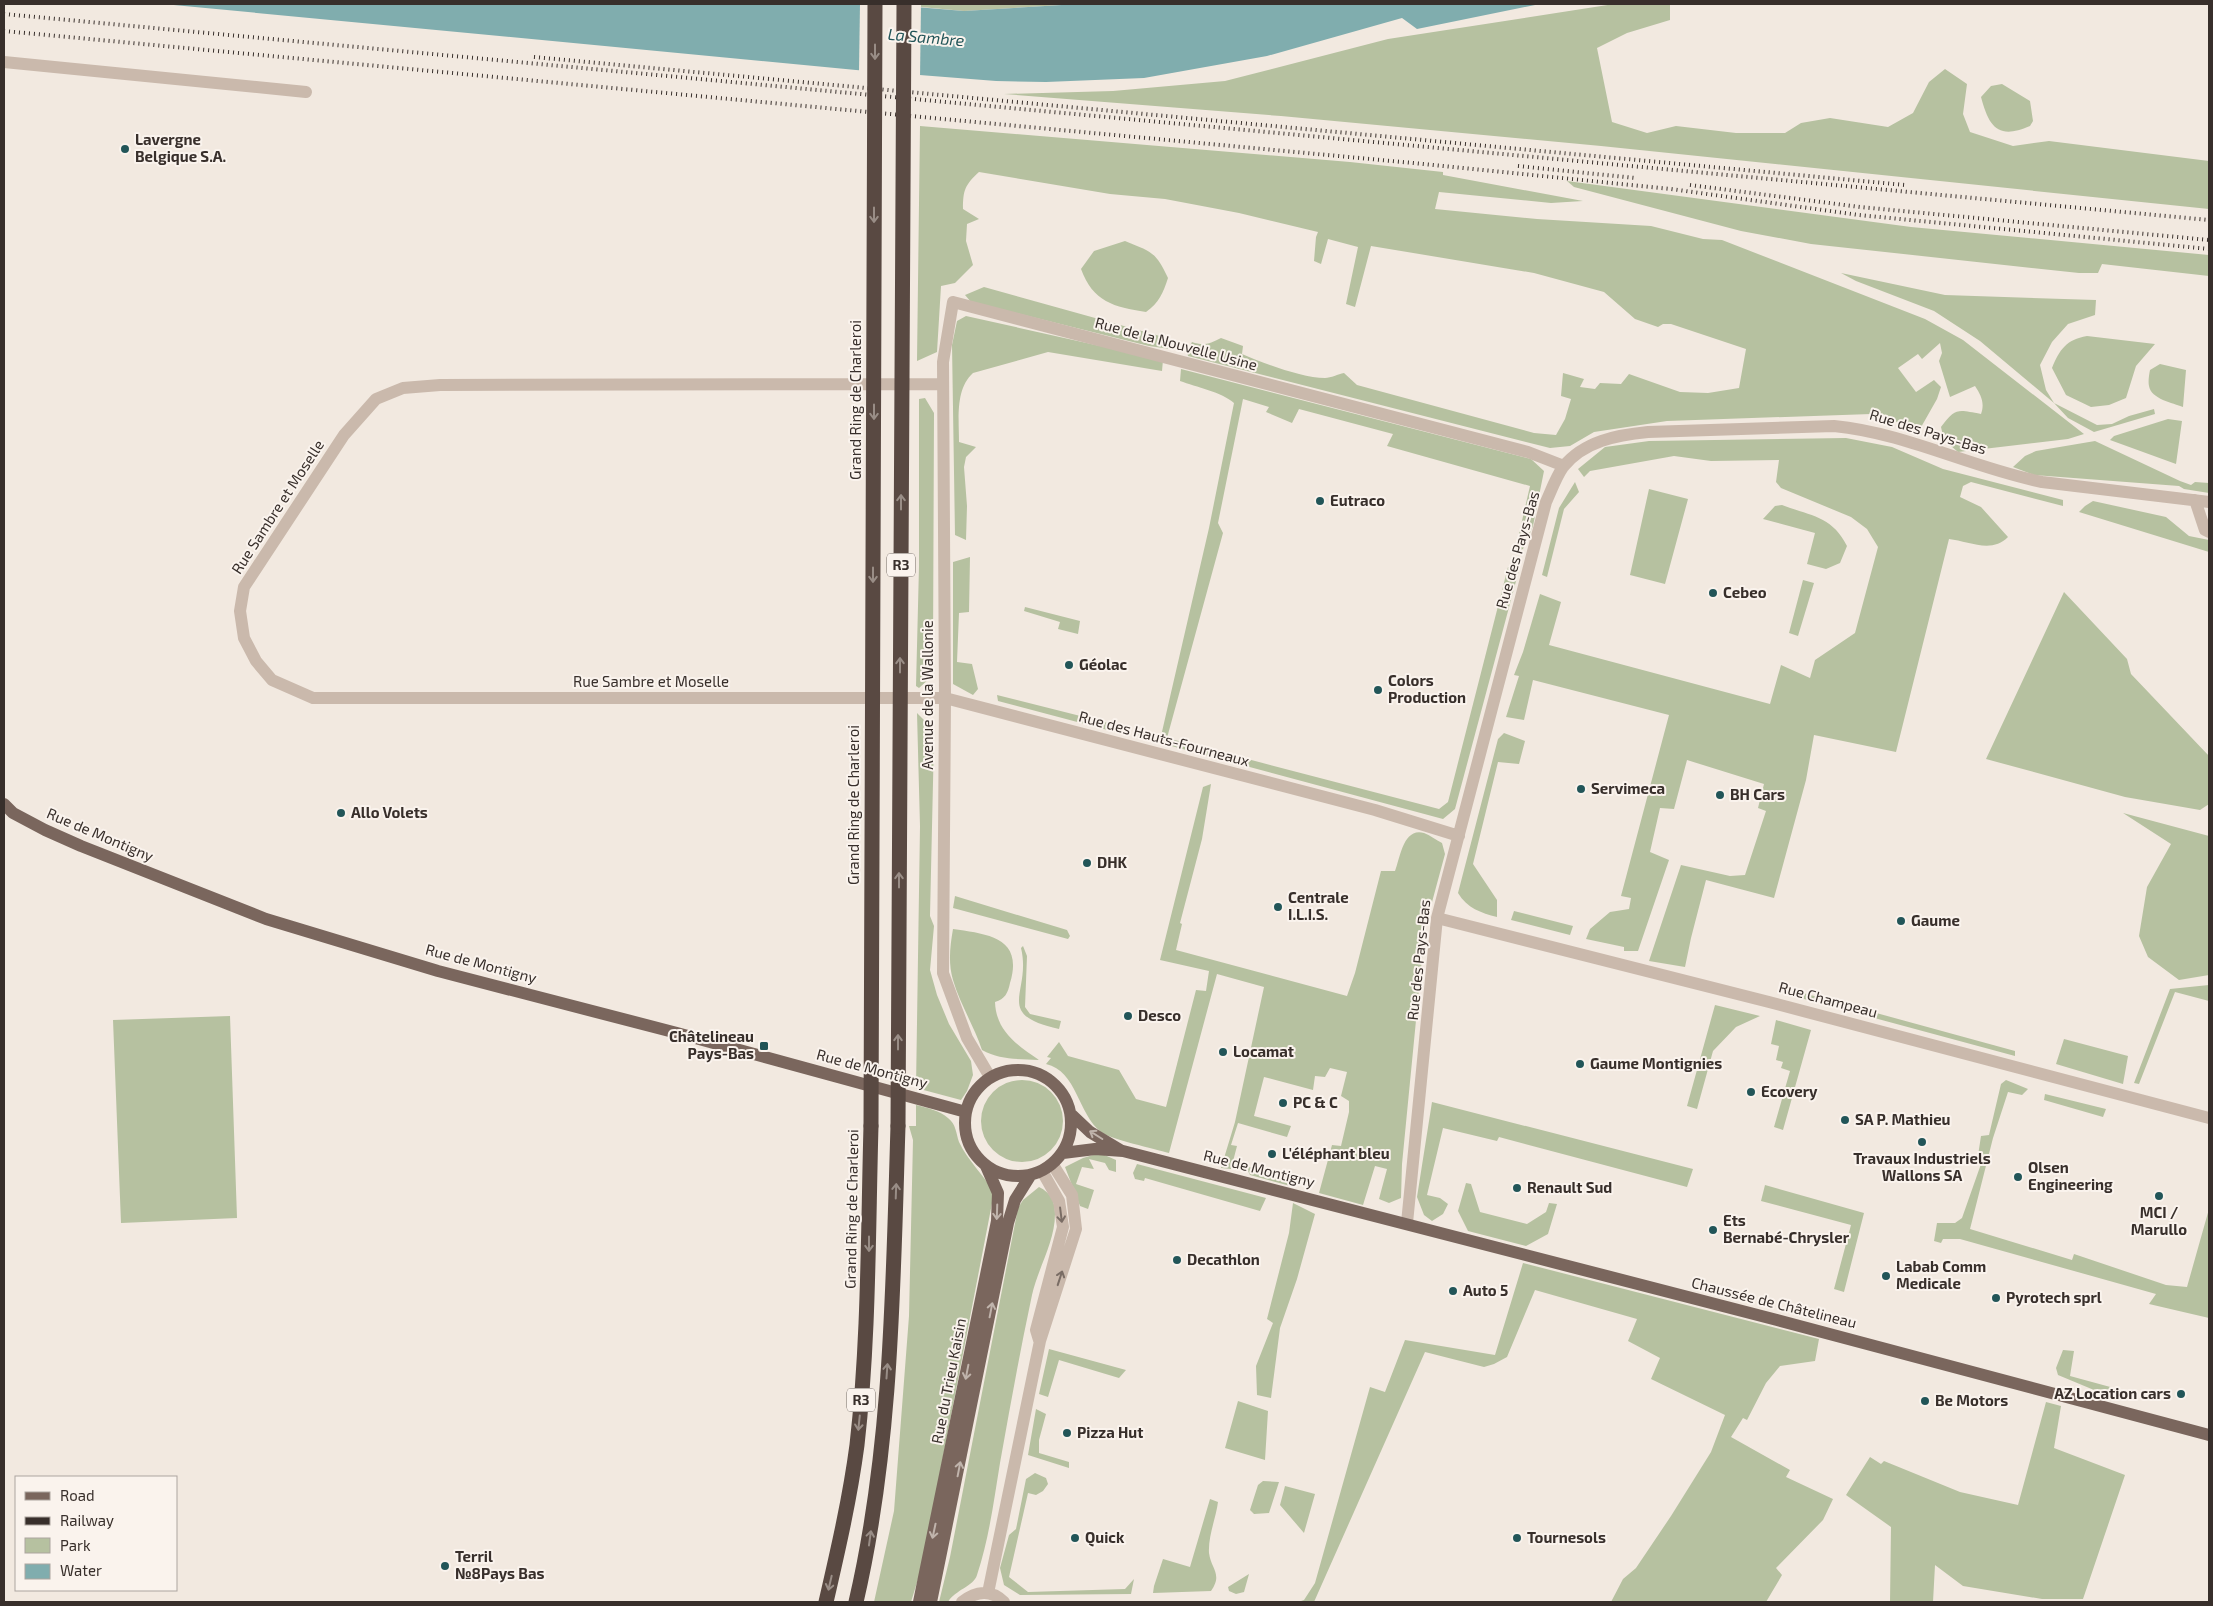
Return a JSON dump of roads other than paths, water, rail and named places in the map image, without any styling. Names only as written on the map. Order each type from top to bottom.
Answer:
[{"type":"highway","name":"Grand Ring de Charleroi","points":[[826,1602],[840,1540],[856,1447],[864,1365],[869,1270],[875,4]]},
{"type":"highway","name":"R3","points":[[856,1602],[869,1546],[881,1454],[893,1271],[898,1126],[904,4]]},
{"type":"main road","name":"Rue de Montigny","points":[[4,804],[13,813],[81,846],[266,919],[438,970],[966,1112]]},
{"type":"main road","points":[[1072,1115],[1071,1135],[1063,1153],[1042,1171],[1007,1176],[986,1166],[972,1151],[965,1132],[966,1112],[974,1092],[990,1077],[1015,1069],[1041,1074],[1062,1091],[1072,1115],[1090,1132],[1122,1151]]},
{"type":"main road","points":[[1063,1153],[1095,1149],[1122,1151]]},
{"type":"main road","name":"Rue de Montigny","points":[[1122,1151],[1330,1204]]},
{"type":"main road","name":"Rue du Trieu Kaisin","points":[[919,1602],[997,1221],[998,1194],[986,1166]]},
{"type":"main road","name":"Rue du Trieu Kaisin","points":[[931,1602],[1008,1223],[1015,1200],[1042,1171]]},
{"type":"main road","name":"Chaussée de Châtelineau","points":[[1330,1204],[2047,1390],[2209,1435]]},
{"type":"street","points":[[4,62],[306,92]]},
{"type":"street","name":"Avenue de la Wallonie","points":[[953,302],[943,362],[945,698],[943,973],[967,1038],[990,1077]]},
{"type":"street","name":"Rue de la Nouvelle Usine","points":[[953,302],[1528,452],[1564,466]]},
{"type":"street","name":"Rue Sambre et Moselle","points":[[943,384],[440,385],[403,388],[376,399],[344,435],[244,587],[240,611],[244,638],[256,661],[272,680],[313,698],[945,698]]},
{"type":"street","name":"Rue des Pays-Bas","points":[[1407,1223],[1437,918],[1546,502],[1564,466],[1585,449],[1602,440],[1620,435],[1648,432],[1834,426],[1858,428],[2018,478],[2209,502]]},
{"type":"street","points":[[2195,500],[2205,530],[2209,532]]},
{"type":"street","name":"Rue des Hauts-Fourneaux","points":[[945,698],[1375,810],[1459,836]]},
{"type":"street","name":"Rue Champeau","points":[[1437,918],[1769,1002],[2209,1118]]},
{"type":"street","points":[[988,1593],[1040,1341],[1036,1330],[1062,1227],[1059,1201],[1042,1171]]},
{"type":"street","points":[[962,1602],[971,1595],[988,1593],[995,1595],[1004,1602]]},
{"type":"water","name":"La Sambre","points":[[163,4],[879,4],[964,11],[1078,4],[1540,4],[1417,29],[1402,18],[1267,56],[1144,78],[1046,82],[996,81],[856,70]]},
{"type":"railway","points":[[4,14],[2209,220]]},
{"type":"railway","points":[[4,31],[1413,163],[1671,189],[1859,215],[2209,249]]},
{"type":"railway","points":[[534,57],[1905,185]]},
{"type":"railway","points":[[1518,166],[1635,178]]},
{"type":"railway","points":[[1690,185],[1860,207],[2209,240]]},
{"type":"place","name":"Lavergne Belgique S.A.","points":[[125,149]]},
{"type":"place","name":"Eutraco","points":[[1320,501]]},
{"type":"place","name":"Cebeo","points":[[1713,593]]},
{"type":"place","name":"Géolac","points":[[1069,665]]},
{"type":"place","name":"Colors Production","points":[[1378,690]]},
{"type":"place","name":"Servimeca","points":[[1581,789]]},
{"type":"place","name":"BH Cars","points":[[1720,795]]},
{"type":"place","name":"Allo Volets","points":[[341,813]]},
{"type":"place","name":"DHK","points":[[1087,863]]},
{"type":"place","name":"Centrale I.L.I.S.","points":[[1278,907]]},
{"type":"place","name":"Gaume","points":[[1901,921]]},
{"type":"place","name":"Desco","points":[[1128,1016]]},
{"type":"place","name":"Châtelineau Pays-Bas","points":[[764,1046]]},
{"type":"place","name":"Locamat","points":[[1223,1052]]},
{"type":"place","name":"Gaume Montignies","points":[[1580,1064]]},
{"type":"place","name":"Ecovery","points":[[1751,1092]]},
{"type":"place","name":"PC & C","points":[[1283,1103]]},
{"type":"place","name":"SA P. Mathieu","points":[[1845,1120]]},
{"type":"place","name":"Travaux Industriels Wallons SA","points":[[1922,1142]]},
{"type":"place","name":"L'éléphant bleu","points":[[1272,1154]]},
{"type":"place","name":"Olsen Engineering","points":[[2018,1177]]},
{"type":"place","name":"Renault Sud","points":[[1517,1188]]},
{"type":"place","name":"MCI / Marullo","points":[[2159,1196]]},
{"type":"place","name":"Ets Bernabé-Chrysler","points":[[1713,1230]]},
{"type":"place","name":"Decathlon","points":[[1177,1260]]},
{"type":"place","name":"Labab Comm Medicale","points":[[1886,1276]]},
{"type":"place","name":"Auto 5","points":[[1453,1291]]},
{"type":"place","name":"Pyrotech sprl","points":[[1996,1298]]},
{"type":"place","name":"AZ Location cars","points":[[2181,1394]]},
{"type":"place","name":"Be Motors","points":[[1925,1401]]},
{"type":"place","name":"Pizza Hut","points":[[1067,1433]]},
{"type":"place","name":"Quick","points":[[1075,1538]]},
{"type":"place","name":"Tournesols","points":[[1517,1538]]},
{"type":"place","name":"Terril №8Pays Bas","points":[[445,1566]]}]
